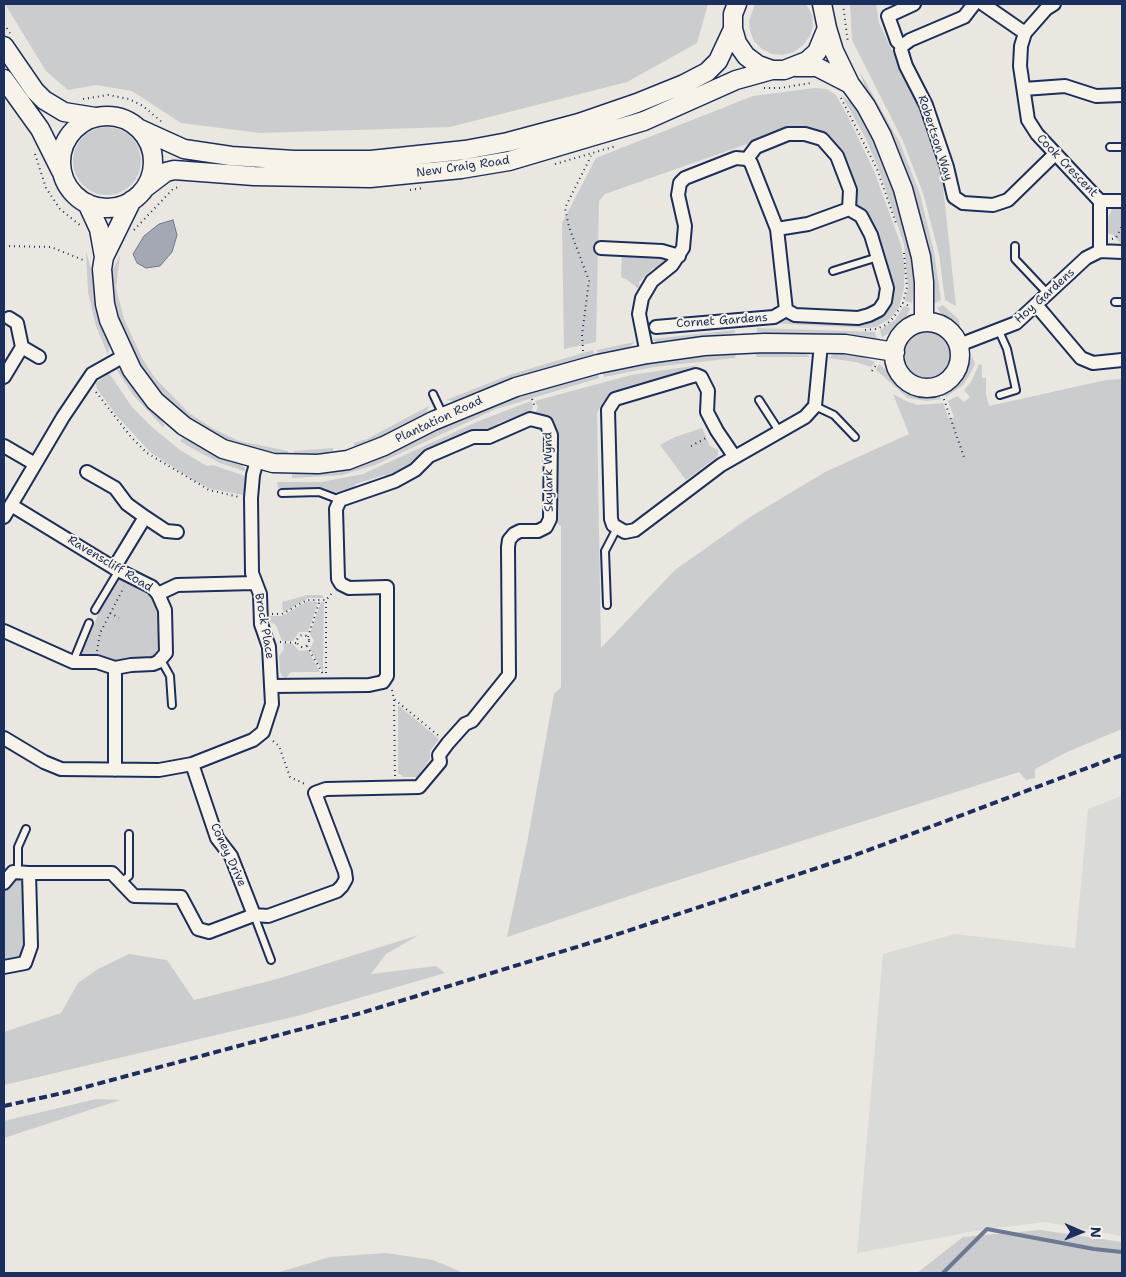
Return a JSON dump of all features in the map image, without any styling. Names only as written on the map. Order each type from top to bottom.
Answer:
[{"type":"street","name":"New Craig Road","points":[[140,129],[184,149],[231,156],[294,160],[371,160],[465,150],[508,142],[579,123],[637,104],[707,72],[718,61],[733,29],[733,14],[737,4]]},
{"type":"street","points":[[822,4],[826,28],[845,91],[866,106],[882,136],[903,189],[920,257],[924,317]]},
{"type":"street","points":[[914,4],[888,16],[897,40],[902,46],[964,17],[974,4]]},
{"type":"street","points":[[984,4],[1025,33],[1046,9],[1054,4]]},
{"type":"street","points":[[796,67],[808,61],[817,52],[826,28]]},
{"type":"street","points":[[733,29],[737,44],[746,56],[758,65],[772,70]]},
{"type":"street","name":"Cook Crescent","points":[[1025,33],[1021,46],[1020,66],[1031,128],[1100,200],[1122,200]]},
{"type":"street","points":[[4,79],[40,129],[70,188],[87,203],[105,208],[115,207],[132,200],[145,188],[151,176],[153,158],[148,140],[140,129],[119,117],[95,117],[64,112],[44,100],[35,91],[9,42]]},
{"type":"street","name":"Robertson Way","points":[[902,46],[902,55],[926,104],[947,167],[952,192],[958,202],[992,205],[1008,200],[1055,154]]},
{"type":"street","name":"New Craig Road","points":[[145,188],[166,172],[174,170],[254,176],[370,178],[461,169],[508,161],[644,121],[736,80],[772,70],[817,67],[845,91]]},
{"type":"street","points":[[1024,89],[1065,86],[1096,96],[1122,95]]},
{"type":"street","points":[[64,178],[61,166],[66,141],[74,130],[84,122],[95,117]]},
{"type":"street","points":[[747,159],[756,146],[788,134],[805,134],[822,139],[837,156],[850,190],[850,209]]},
{"type":"street","points":[[647,354],[640,314],[642,298],[652,281],[672,265],[679,256],[685,235],[684,216],[678,195],[680,183],[685,178],[736,158],[747,159]]},
{"type":"street","points":[[747,159],[754,170],[777,229],[786,310],[795,315],[858,318],[870,315],[878,310],[886,300],[887,288],[878,256],[862,216],[850,209],[808,224],[777,229]]},
{"type":"street","name":"Plantation Road","points":[[132,200],[104,257],[102,269],[104,304],[124,356],[142,386],[155,401],[184,426],[223,449],[257,460],[291,464],[348,460],[384,446],[444,417],[509,390],[558,374],[647,354],[732,344],[845,344],[895,352]]},
{"type":"street","points":[[1100,200],[1100,251],[1122,252]]},
{"type":"street","name":"Plantation Road","points":[[87,203],[99,229],[104,257]]},
{"type":"street","points":[[601,248],[662,250],[679,256]]},
{"type":"street","name":"Hoy Gardens","points":[[959,345],[1016,323],[1037,306],[1086,258],[1100,251]]},
{"type":"street","points":[[1037,306],[1081,358],[1093,363],[1122,360]]},
{"type":"street","name":"Cornet Gardens","points":[[656,327],[774,317],[786,310]]},
{"type":"street","points":[[924,317],[952,333],[959,345],[958,367],[952,376],[939,385],[924,388],[906,381],[899,372],[895,362],[895,352],[903,332],[924,317]]},
{"type":"street","points":[[4,377],[22,347],[17,324],[9,318]]},
{"type":"street","points":[[734,456],[717,431],[708,412],[708,391],[705,382],[696,375],[615,399],[610,403],[608,410],[611,519],[618,528],[625,532],[635,530],[734,456],[805,417],[816,406],[821,344]]},
{"type":"street","points":[[22,347],[38,357]]},
{"type":"street","points":[[4,517],[87,381],[93,373],[124,356]]},
{"type":"street","name":"Skylark Wynd","points":[[316,793],[326,789],[419,788],[440,762],[439,755],[448,743],[465,724],[472,721],[509,675],[509,540],[520,531],[538,531],[546,527],[550,519],[550,429],[546,423],[530,419],[489,437],[473,436],[429,456],[415,470],[395,481],[340,500]]},
{"type":"street","points":[[4,446],[36,464]]},
{"type":"street","name":"Brock Place","points":[[257,460],[251,498],[254,583],[260,594],[260,614],[268,642],[272,686],[272,704],[262,732]]},
{"type":"street","points":[[87,472],[115,488],[127,504],[145,518],[166,531],[177,532]]},
{"type":"street","points":[[272,686],[368,685],[383,682],[388,670],[387,587],[349,588],[341,584],[336,575],[336,510],[340,500]]},
{"type":"street","name":"Ravenscliff Road","points":[[11,505],[121,571],[152,587],[158,594],[165,610],[167,649],[161,660]]},
{"type":"street","points":[[121,571],[145,518]]},
{"type":"street","points":[[158,594],[177,585],[254,583]]},
{"type":"street","points":[[4,631],[73,662],[97,662],[114,668],[130,664],[153,664],[161,660]]},
{"type":"street","points":[[114,668],[115,770]]},
{"type":"street","points":[[4,738],[44,762],[61,769],[170,769],[192,764],[239,747],[262,732]]},
{"type":"street","name":"Coney Drive","points":[[192,764],[218,838],[231,856],[254,915]]},
{"type":"street","points":[[4,883],[13,872],[112,873],[134,896],[177,895],[181,897],[194,924],[203,932],[209,932],[254,915],[268,916],[336,891],[346,879],[316,793]]},
{"type":"street","points":[[4,968],[25,963],[31,946],[24,873]]},
{"type":"lane","points":[[1110,147],[1122,147]]},
{"type":"lane","points":[[1015,246],[1015,260],[1048,294]]},
{"type":"lane","points":[[833,271],[878,256]]},
{"type":"lane","points":[[999,331],[1007,349],[1016,390],[1000,395]]},
{"type":"lane","points":[[433,394],[444,417]]},
{"type":"lane","points":[[758,400],[779,431]]},
{"type":"lane","points":[[816,406],[834,415],[855,437]]},
{"type":"lane","points":[[282,493],[319,492],[340,500]]},
{"type":"lane","points":[[607,605],[605,551],[618,528]]},
{"type":"lane","points":[[96,610],[121,571]]},
{"type":"lane","points":[[73,662],[89,623]]},
{"type":"lane","points":[[161,660],[170,676],[172,705]]},
{"type":"lane","points":[[24,873],[18,847],[26,829]]},
{"type":"lane","points":[[121,882],[129,876],[128,834]]},
{"type":"lane","points":[[254,915],[272,960]]},
{"type":"path","points":[[843,4],[850,48]]},
{"type":"path","points":[[4,24],[9,42]]},
{"type":"path","points":[[845,91],[877,169],[896,226]]},
{"type":"path","points":[[82,100],[108,95],[129,99],[164,124]]},
{"type":"path","points":[[34,149],[41,176],[49,194],[60,209],[83,228]]},
{"type":"path","points":[[583,350],[582,335],[589,281],[568,227],[565,208],[592,154]]},
{"type":"path","points":[[4,246],[51,247],[83,260]]},
{"type":"path","points":[[904,252],[906,287],[903,303],[924,317]]},
{"type":"path","points":[[87,381],[121,426],[148,453],[191,481],[209,490],[219,494],[251,498]]},
{"type":"path","points":[[939,385],[964,457]]},
{"type":"path","points":[[691,446],[717,431]]},
{"type":"path","points":[[97,662],[98,640],[110,614],[121,571]]},
{"type":"path","points":[[307,646],[326,680],[326,600],[341,584]]},
{"type":"path","points":[[260,614],[282,614],[307,600],[326,600]]},
{"type":"path","points":[[307,646],[310,641],[308,637],[320,600]]},
{"type":"path","points":[[110,614],[119,618]]},
{"type":"path","points":[[297,643],[299,636],[308,637]]},
{"type":"path","points":[[268,642],[297,643],[300,647],[307,646]]},
{"type":"path","points":[[383,682],[394,692],[395,788]]},
{"type":"path","points":[[394,699],[448,743]]},
{"type":"path","points":[[262,732],[280,746],[290,777],[306,783],[316,793]]},
{"type":"shaded area","points":[[5,4],[708,4],[697,43],[627,82],[450,127],[260,133],[181,123],[132,91],[96,85],[68,90],[46,71]]},
{"type":"shaded area","points":[[755,4],[806,4],[812,15],[813,26],[810,36],[794,52],[783,55],[772,54],[762,49],[754,41],[750,31],[749,21]]},
{"type":"shaded area","points":[[850,4],[876,4],[879,23],[920,108],[941,168],[956,306],[945,300],[939,254],[923,193],[903,141],[852,40]]},
{"type":"shaded area","points":[[860,72],[900,143],[920,194],[934,252],[941,300],[934,304]]},
{"type":"shaded area","points":[[814,88],[827,89],[836,95],[874,171],[901,245],[905,268],[904,288],[899,307],[891,318],[876,327],[868,328],[768,323],[784,318],[797,321],[864,323],[882,315],[889,308],[894,295],[877,234],[866,213],[854,204],[826,135],[784,131],[605,194],[599,201],[596,342],[564,349],[562,223],[596,158],[753,96]]},
{"type":"shaded area","points":[[842,96],[856,106],[876,141],[899,195],[916,270],[912,303],[905,301],[908,287],[904,244],[879,170],[866,139]]},
{"type":"shaded area","points":[[107,127],[120,130],[131,137],[138,148],[141,161],[138,174],[131,185],[120,192],[107,195],[94,192],[83,185],[76,174],[73,161],[76,148],[83,137],[94,130]]},
{"type":"shaded area","points":[[1122,204],[1122,245],[1113,235],[1107,233],[1107,220],[1112,209]]},
{"type":"shaded area","points":[[173,220],[177,235],[172,252],[160,266],[146,268],[137,263],[133,254],[144,236],[159,224]]},
{"type":"shaded area","points":[[86,251],[110,340],[108,355],[96,326],[88,292]]},
{"type":"shaded area","points":[[622,252],[658,255],[664,258],[665,263],[659,269],[653,268],[639,282],[640,290],[621,277]]},
{"type":"shaded area","points":[[120,255],[116,288],[124,319],[142,358],[154,377],[189,413],[212,428],[239,441],[288,451],[288,458],[243,449],[200,428],[158,394],[126,344],[112,304],[110,275]]},
{"type":"shaded area","points":[[943,305],[959,320],[960,328],[945,320],[937,308]]},
{"type":"shaded area","points":[[904,306],[910,308],[905,320],[893,331],[882,337],[880,330],[895,320]]},
{"type":"shaded area","points":[[757,328],[875,332],[877,339],[794,336],[757,332]]},
{"type":"shaded area","points":[[735,330],[735,333],[703,340],[659,344],[652,339]]},
{"type":"shaded area","points":[[932,332],[936,333],[946,342],[949,346],[949,364],[940,374],[932,378],[922,378],[914,374],[905,364],[904,350],[908,342],[918,333]]},
{"type":"shaded area","points":[[634,342],[629,349],[599,356],[597,350]]},
{"type":"shaded area","points":[[790,349],[802,350],[810,357],[756,357],[756,353]]},
{"type":"shaded area","points":[[593,350],[595,358],[458,402],[446,400],[512,374]]},
{"type":"shaded area","points":[[839,351],[853,353],[875,362],[871,367],[856,362],[828,358]]},
{"type":"shaded area","points":[[703,353],[736,355],[735,358],[654,367],[604,377],[602,370]]},
{"type":"shaded area","points":[[972,356],[975,364],[969,376],[963,385],[946,397],[944,391],[959,378]]},
{"type":"shaded area","points":[[879,364],[909,389],[918,393],[938,393],[941,399],[927,401],[908,398],[876,370]]},
{"type":"shaded area","points":[[979,364],[982,365],[982,378],[986,378],[986,394],[989,406],[1106,380],[1122,379],[1122,729],[1067,752],[1035,769],[1035,778],[1026,780],[1019,772],[650,889],[507,937],[527,843],[554,694],[561,687],[561,526],[555,522],[556,463],[538,416],[535,413],[538,407],[535,401],[631,375],[699,365],[610,395],[603,402],[597,413],[601,648],[675,570],[750,517],[825,472],[909,434],[893,394],[918,405],[943,403],[949,419],[954,417],[948,401],[957,396],[964,402],[970,397],[964,390],[971,382]]},
{"type":"shaded area","points":[[116,369],[125,372],[165,425],[163,427],[134,396]]},
{"type":"shaded area","points":[[597,371],[599,378],[496,409],[375,465],[342,475],[292,478],[292,471],[488,404]]},
{"type":"shaded area","points":[[109,373],[132,407],[152,427],[180,450],[207,466],[213,465],[245,476],[244,495],[211,489],[193,480],[150,452],[117,416],[97,389],[96,383]]},
{"type":"shaded area","points":[[531,401],[533,407],[531,412],[498,423],[492,432],[391,478],[384,475],[356,484],[352,491],[339,496],[327,490],[278,488],[277,482],[321,482],[363,474],[479,421]]},
{"type":"shaded area","points":[[429,406],[425,416],[387,437],[354,446],[354,443],[367,439]]},
{"type":"shaded area","points":[[702,428],[710,446],[718,450],[718,456],[686,480],[660,445],[675,437]]},
{"type":"shaded area","points":[[183,438],[241,463],[247,472],[220,463],[197,451],[180,441]]},
{"type":"shaded area","points":[[333,448],[333,451],[293,458],[294,451]]},
{"type":"shaded area","points":[[122,572],[158,594],[162,658],[131,665],[81,656],[99,612]]},
{"type":"shaded area","points":[[308,595],[322,595],[324,598],[308,598],[283,613],[282,602]]},
{"type":"shaded area","points":[[308,601],[318,602],[308,632],[299,632],[293,641],[282,641],[276,625],[270,622],[269,616],[282,616]]},
{"type":"shaded area","points":[[321,602],[324,602],[323,672],[310,649],[314,641],[310,634]]},
{"type":"shaded area","points":[[283,643],[293,644],[299,651],[308,650],[320,672],[291,672],[286,678],[283,677],[280,672],[279,656],[284,649]]},
{"type":"shaded area","points":[[398,705],[439,739],[430,751],[430,759],[417,777],[404,777],[398,773]]},
{"type":"shaded area","points":[[1122,796],[1122,1236],[1045,1222],[987,1229],[857,1253],[883,954],[955,934],[1075,948],[1088,809]]},
{"type":"shaded area","points":[[29,873],[25,963],[4,967],[4,883]]},
{"type":"shaded area","points":[[419,935],[386,954],[371,974],[436,966],[445,973],[297,1016],[4,1085],[4,1032],[61,1013],[78,983],[98,969],[129,954],[167,960],[194,1000],[277,979]]},
{"type":"shaded area","points":[[96,1099],[120,1100],[4,1138],[4,1121]]},
{"type":"shaded area","points":[[1040,1230],[1122,1242],[1122,1273],[917,1273],[963,1237]]},
{"type":"shaded area","points":[[386,1253],[433,1260],[464,1273],[276,1273],[330,1257]]},
{"type":"waterway","points":[[943,1273],[987,1229],[1094,1249],[1122,1252]]},
{"type":"railway","points":[[4,1106],[67,1092],[361,1013],[606,938],[850,857],[1122,755]]}]
